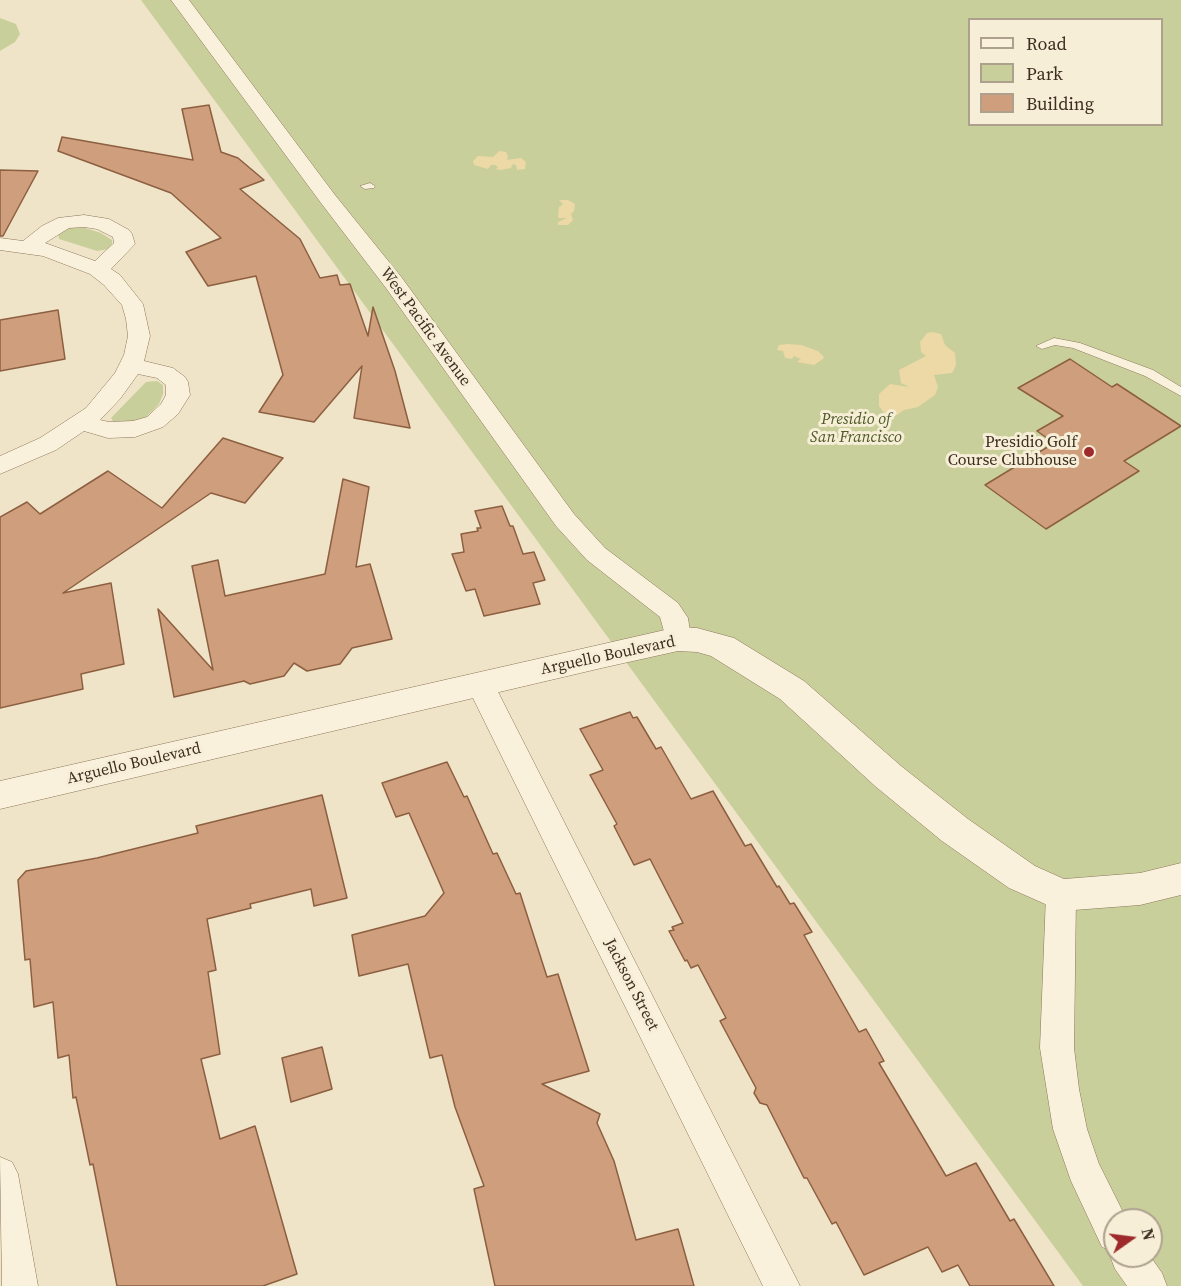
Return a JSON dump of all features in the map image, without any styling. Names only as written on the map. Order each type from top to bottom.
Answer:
[{"type":"street","name":"West Pacific Avenue","points":[[180,0],[328,199],[394,283],[565,520],[596,554],[669,610],[675,618],[678,639]]},
{"type":"street","points":[[28,246],[49,230],[65,222],[94,221],[110,226],[122,234],[125,244],[98,269]]},
{"type":"street","points":[[0,244],[28,246],[65,256],[98,269],[123,291],[135,312],[138,336],[131,365],[112,394],[81,422],[48,444],[0,466]]},
{"type":"street","points":[[81,422],[108,430],[135,429],[155,422],[170,409],[178,395],[177,382],[165,373],[131,365]]},
{"type":"street","name":"Arguello Boulevard","points":[[0,795],[678,639],[697,640],[722,647],[783,684],[955,830],[1022,877],[1061,895],[1140,889],[1181,879]]},
{"type":"street","name":"Jackson Street","points":[[480,684],[782,1286]]},
{"type":"street","points":[[1061,895],[1057,1048],[1062,1089],[1070,1130],[1083,1168],[1103,1209]]},
{"type":"street","points":[[0,1174],[20,1286]]},
{"type":"street","points":[[1136,1268],[1149,1286]]},
{"type":"lane","points":[[1042,346],[1054,341],[1076,345],[1149,373],[1181,392]]},
{"type":"green space","name":"Presidio of San Francisco","points":[[141,0],[1181,0],[1181,1286],[1083,1286]]},
{"type":"green space","points":[[0,18],[16,24],[20,34],[15,42],[0,51]]},
{"type":"green space","points":[[70,227],[85,228],[101,233],[112,240],[112,244],[109,249],[97,251],[59,239],[58,233]]},
{"type":"green space","points":[[157,381],[163,385],[163,394],[159,404],[144,419],[114,423],[111,418],[146,382]]},
{"type":"sand","points":[[499,151],[506,152],[507,160],[521,158],[526,162],[525,169],[517,170],[516,165],[513,164],[511,168],[500,170],[496,169],[498,167],[495,165],[491,165],[488,169],[474,165],[473,161],[478,156],[493,157]]},
{"type":"sand","points":[[559,200],[568,200],[575,204],[571,214],[573,220],[568,225],[558,225],[558,222],[567,218],[558,218],[559,207],[563,204]]},
{"type":"sand","points":[[927,333],[941,334],[945,345],[955,353],[956,365],[952,373],[934,375],[938,387],[935,395],[918,407],[904,410],[897,415],[884,413],[879,406],[879,394],[890,384],[909,387],[901,383],[899,370],[926,356],[921,352],[920,342]]},
{"type":"sand","points":[[779,345],[801,345],[818,351],[824,357],[814,365],[797,362],[801,359],[794,356],[792,359],[785,358],[783,351],[777,350]]},
{"type":"building","points":[[209,105],[221,152],[238,158],[264,180],[240,189],[300,239],[320,278],[337,275],[340,285],[350,284],[368,336],[373,307],[395,371],[410,428],[354,418],[362,366],[314,422],[259,412],[283,375],[256,276],[208,286],[186,252],[221,238],[171,193],[58,151],[62,137],[193,160],[182,109]]},
{"type":"building","points":[[0,170],[38,171],[3,236],[0,236]]},
{"type":"building","points":[[58,310],[65,359],[0,371],[0,320]]},
{"type":"building","name":"Presidio Golf Course Clubhouse","points":[[1070,359],[1112,387],[1117,384],[1181,426],[1124,461],[1139,471],[1046,529],[985,485],[1054,443],[1037,431],[1063,416],[1018,388]]},
{"type":"building","points":[[223,438],[283,458],[245,503],[211,493],[63,593],[111,583],[124,664],[81,674],[83,689],[0,708],[0,517],[27,502],[40,514],[108,471],[162,508]]},
{"type":"building","points":[[343,479],[369,487],[356,567],[370,564],[392,639],[352,648],[340,664],[307,671],[294,663],[284,676],[250,684],[244,681],[174,697],[158,609],[213,670],[192,566],[218,560],[225,596],[325,574]]},
{"type":"building","points":[[502,506],[510,526],[513,526],[523,554],[534,552],[545,580],[533,583],[540,604],[484,616],[475,589],[466,591],[452,554],[464,552],[461,534],[478,531],[477,528],[481,528],[475,511]]},
{"type":"building","points":[[630,712],[633,718],[637,717],[656,749],[661,747],[691,799],[713,791],[745,846],[751,844],[777,887],[779,886],[790,904],[794,903],[812,932],[804,935],[859,1032],[866,1029],[884,1061],[879,1063],[946,1176],[976,1163],[1010,1221],[1014,1219],[1054,1286],[970,1286],[958,1265],[942,1272],[928,1247],[864,1275],[836,1222],[832,1224],[807,1178],[804,1178],[767,1105],[760,1103],[754,1093],[756,1088],[720,1021],[726,1018],[698,965],[691,968],[687,960],[685,961],[669,931],[674,930],[672,927],[683,923],[650,859],[634,865],[614,826],[617,824],[590,775],[603,770],[580,729]]},
{"type":"building","points":[[447,762],[464,797],[467,796],[493,854],[497,853],[516,894],[520,893],[547,977],[558,974],[589,1071],[542,1084],[600,1114],[597,1123],[614,1161],[636,1240],[678,1229],[694,1286],[495,1286],[474,1189],[484,1186],[455,1107],[442,1055],[430,1058],[408,964],[359,976],[352,935],[425,916],[444,893],[409,813],[396,817],[382,783]]},
{"type":"building","points":[[322,795],[347,898],[314,906],[311,889],[250,904],[251,908],[207,919],[216,970],[208,972],[220,1054],[201,1059],[220,1139],[255,1126],[297,1274],[263,1286],[117,1286],[93,1164],[90,1165],[76,1097],[73,1098],[69,1055],[58,1058],[53,1002],[34,1007],[30,959],[25,960],[18,880],[26,871],[97,858],[198,833],[196,826]]},
{"type":"building","points":[[322,1047],[332,1089],[291,1102],[282,1058]]},
{"type":"place","name":"Presidio Golf Course Clubhouse","points":[[1089,452]]}]
